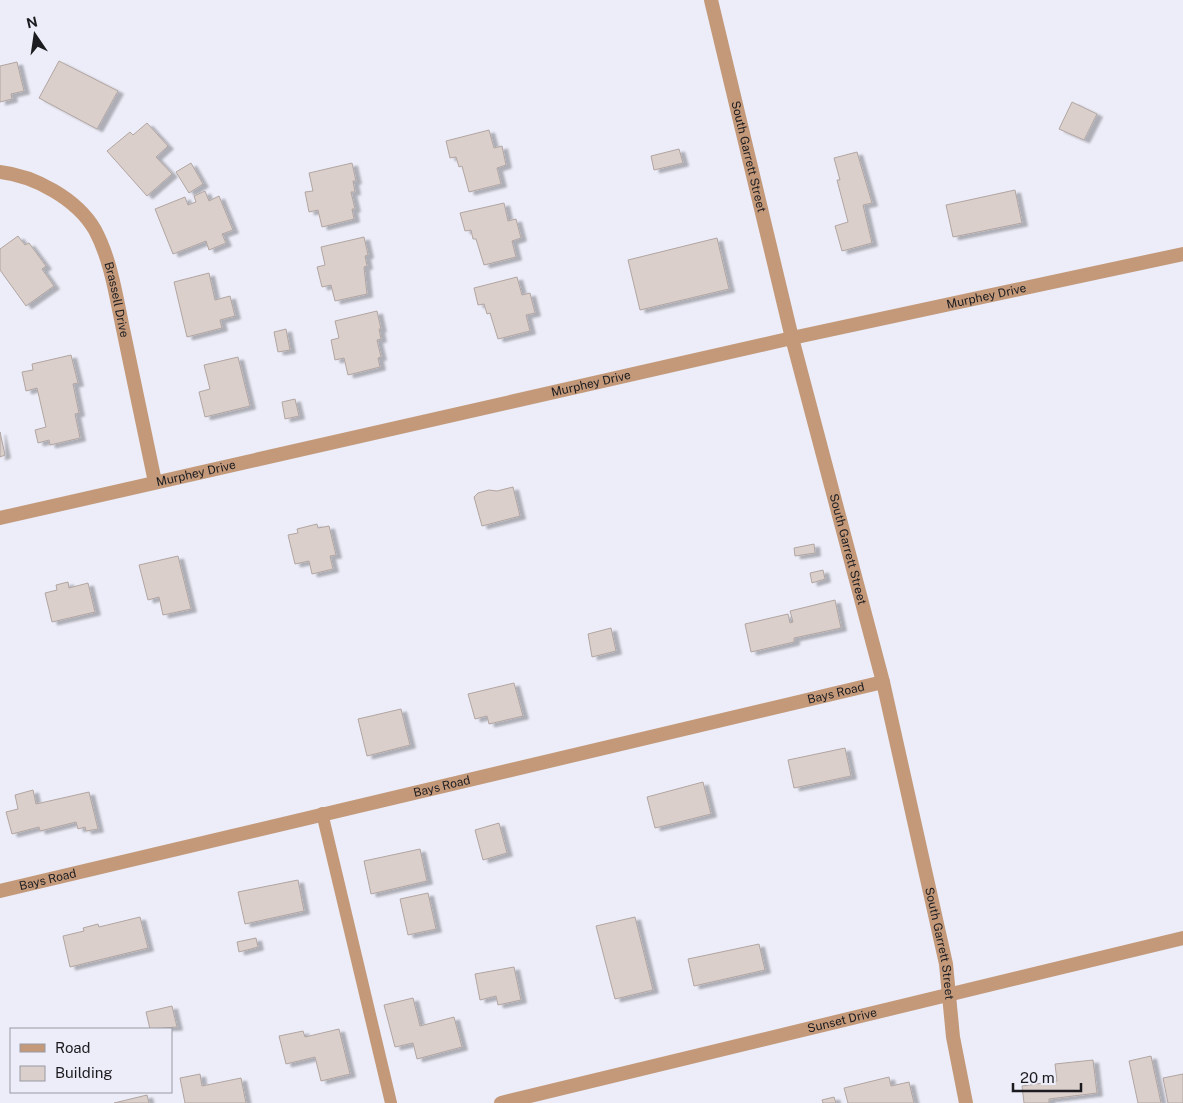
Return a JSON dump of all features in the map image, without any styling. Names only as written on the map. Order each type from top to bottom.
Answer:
[{"type":"street","name":"South Garrett Street","points":[[711,0],[792,338],[883,682],[946,964],[947,995],[953,1037],[966,1103]]},
{"type":"street","name":"Brassell Drive","points":[[0,172],[29,179],[49,189],[84,214],[94,229],[110,269],[155,482]]},
{"type":"street","name":"Murphey Drive","points":[[0,518],[792,338],[1183,254]]},
{"type":"street","name":"Bays Road","points":[[0,890],[883,682]]},
{"type":"street","name":"Sunset Drive","points":[[501,1103],[1183,938]]},
{"type":"lane","points":[[322,814],[391,1103]]},
{"type":"building","points":[[59,61],[118,91],[97,129],[39,98]]},
{"type":"building","points":[[17,62],[24,91],[11,94],[12,99],[0,102],[0,66]]},
{"type":"building","points":[[1072,102],[1097,114],[1084,140],[1059,129]]},
{"type":"building","points":[[147,123],[168,146],[156,157],[172,174],[147,196],[107,151],[130,132],[133,135]]},
{"type":"building","points":[[489,130],[494,148],[502,146],[506,165],[497,168],[501,184],[469,192],[462,166],[459,167],[456,157],[450,158],[446,141]]},
{"type":"building","points":[[679,149],[683,163],[654,170],[651,156]]},
{"type":"building","points":[[857,152],[872,203],[863,205],[872,243],[842,251],[835,226],[848,222],[837,180],[840,180],[834,158]]},
{"type":"building","points":[[191,163],[203,184],[189,193],[176,172]]},
{"type":"building","points":[[352,163],[356,181],[353,181],[355,192],[351,192],[355,209],[352,209],[354,219],[322,227],[318,210],[309,212],[305,192],[313,191],[309,173]]},
{"type":"building","points":[[1015,190],[1022,223],[953,237],[946,205]]},
{"type":"building","points":[[205,191],[209,201],[219,196],[233,230],[222,234],[226,243],[209,250],[206,241],[173,254],[155,209],[185,197],[188,205],[196,202],[194,196]]},
{"type":"building","points":[[504,203],[508,221],[516,219],[521,238],[512,241],[516,257],[484,265],[476,239],[473,239],[471,230],[465,231],[460,213]]},
{"type":"building","points":[[18,236],[25,245],[29,243],[46,266],[42,269],[54,286],[26,306],[0,270],[0,249]]},
{"type":"building","points":[[364,237],[368,255],[365,256],[367,266],[364,267],[367,294],[335,301],[331,285],[322,287],[317,267],[325,265],[321,247]]},
{"type":"building","points":[[717,238],[729,289],[640,310],[628,260]]},
{"type":"building","points":[[209,273],[215,300],[230,296],[235,316],[220,320],[222,328],[187,337],[174,282]]},
{"type":"building","points":[[517,277],[522,295],[530,293],[535,313],[526,315],[530,331],[498,339],[490,313],[487,314],[484,304],[478,305],[474,288]]},
{"type":"building","points":[[377,311],[381,329],[379,329],[381,339],[377,340],[381,357],[378,358],[380,367],[348,375],[344,358],[335,360],[331,340],[339,338],[335,321]]},
{"type":"building","points":[[286,329],[290,350],[278,352],[274,332]]},
{"type":"building","points":[[71,355],[78,383],[73,384],[79,413],[75,414],[80,438],[50,445],[49,440],[38,443],[35,430],[46,427],[37,388],[26,391],[22,372],[33,370],[32,364]]},
{"type":"building","points":[[238,357],[250,406],[205,417],[199,392],[210,389],[204,365]]},
{"type":"building","points":[[295,399],[299,416],[285,419],[282,402]]},
{"type":"building","points":[[0,432],[5,455],[0,457]]},
{"type":"building","points":[[513,487],[520,516],[482,526],[474,497],[478,493],[489,490],[497,491]]},
{"type":"building","points":[[317,524],[318,528],[329,526],[336,555],[330,556],[333,569],[312,574],[309,561],[295,564],[288,535],[298,533],[297,529]]},
{"type":"building","points":[[814,544],[815,553],[795,556],[794,548]]},
{"type":"building","points":[[178,556],[191,609],[163,615],[159,597],[148,600],[139,565]]},
{"type":"building","points":[[823,570],[825,579],[812,583],[810,573]]},
{"type":"building","points":[[68,582],[69,588],[88,583],[95,612],[52,622],[45,593],[57,590],[56,585]]},
{"type":"building","points":[[835,600],[841,628],[794,638],[794,642],[751,652],[745,624],[788,614],[790,623],[793,622],[790,611]]},
{"type":"building","points":[[611,628],[616,651],[592,657],[588,634]]},
{"type":"building","points":[[514,683],[523,716],[489,724],[487,716],[475,719],[468,694]]},
{"type":"building","points":[[401,709],[410,745],[367,756],[358,719]]},
{"type":"building","points":[[845,748],[851,776],[794,788],[788,760]]},
{"type":"building","points":[[703,782],[711,814],[655,828],[647,797]]},
{"type":"building","points":[[33,790],[36,804],[89,792],[98,829],[86,831],[85,827],[78,829],[76,822],[40,831],[39,827],[12,834],[6,812],[18,809],[15,795]]},
{"type":"building","points":[[499,823],[507,853],[483,860],[475,830]]},
{"type":"building","points":[[420,849],[427,881],[371,894],[364,861]]},
{"type":"building","points":[[298,880],[304,911],[245,924],[238,892]]},
{"type":"building","points":[[428,893],[436,929],[408,935],[400,899]]},
{"type":"building","points":[[140,917],[148,948],[70,967],[63,936],[84,931],[83,928],[98,924],[99,927]]},
{"type":"building","points":[[635,917],[653,990],[615,999],[596,926]]},
{"type":"building","points":[[256,938],[258,947],[239,952],[237,942]]},
{"type":"building","points":[[759,944],[765,970],[694,986],[688,959]]},
{"type":"building","points":[[514,967],[521,1000],[498,1005],[496,996],[480,1000],[475,974]]},
{"type":"building","points":[[413,998],[420,1026],[454,1017],[462,1047],[417,1059],[413,1043],[395,1047],[384,1005]]},
{"type":"building","points":[[172,1006],[177,1027],[150,1028],[146,1012]]},
{"type":"building","points":[[339,1029],[350,1074],[321,1081],[315,1057],[286,1064],[279,1036],[303,1031],[305,1037]]},
{"type":"building","points":[[1151,1056],[1161,1103],[1138,1103],[1129,1061]]},
{"type":"building","points":[[1093,1060],[1097,1093],[1049,1099],[1049,1103],[1024,1103],[1022,1086],[1057,1081],[1055,1064]]},
{"type":"building","points":[[200,1074],[202,1086],[241,1078],[246,1103],[185,1103],[180,1078]]},
{"type":"building","points":[[1183,1074],[1183,1103],[1168,1103],[1163,1078]]},
{"type":"building","points":[[889,1077],[891,1086],[909,1082],[914,1103],[848,1103],[844,1088]]},
{"type":"building","points":[[147,1095],[149,1103],[114,1103]]},
{"type":"building","points":[[834,1097],[836,1103],[823,1103],[822,1100]]}]
